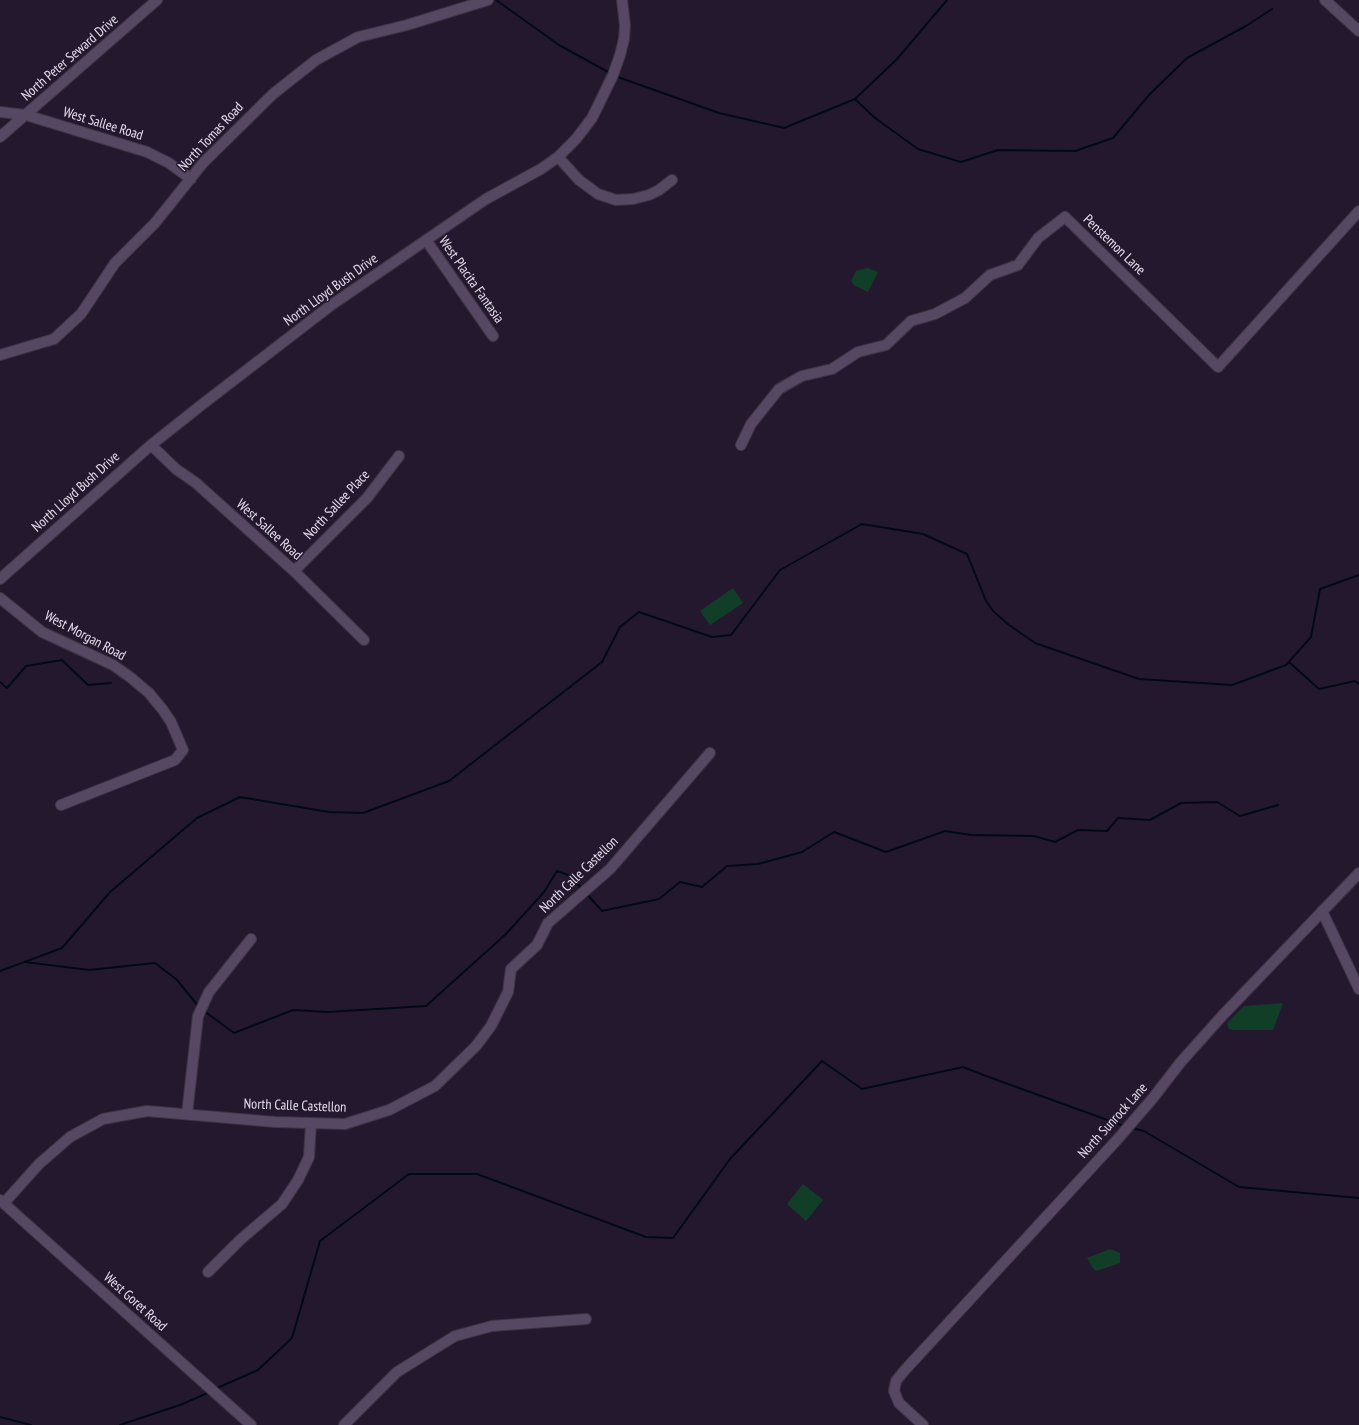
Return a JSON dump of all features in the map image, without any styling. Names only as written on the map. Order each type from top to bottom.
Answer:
[{"type":"street","name":"North Peter Seward Drive","points":[[0,137],[157,0]]},
{"type":"street","name":"North Tomas Road","points":[[0,355],[54,339],[76,319],[81,314],[115,263],[155,223],[203,163],[273,94],[316,60],[358,37],[407,25],[488,0]]},
{"type":"street","name":"North Lloyd Bush Drive","points":[[0,579],[152,445],[330,306],[486,199],[541,169],[558,157],[576,139],[592,118],[613,74],[624,40],[625,25],[622,0]]},
{"type":"street","points":[[1325,0],[1359,30]]},
{"type":"street","name":"West Sallee Road","points":[[0,112],[26,115],[146,152],[169,163],[191,179]]},
{"type":"street","points":[[558,157],[579,180],[598,194],[616,200],[633,199],[649,195],[659,190],[672,180]]},
{"type":"street","name":"Penstemon Lane","points":[[741,445],[751,424],[779,388],[802,376],[832,369],[858,352],[886,345],[911,321],[935,314],[965,298],[990,275],[1018,265],[1038,238],[1065,217],[1218,367],[1359,211]]},
{"type":"street","name":"West Placita Fantasia","points":[[426,240],[493,336]]},
{"type":"street","name":"West Sallee Road","points":[[152,445],[176,469],[196,483],[294,571],[364,640]]},
{"type":"street","name":"North Sallee Place","points":[[294,571],[368,498],[399,456]]},
{"type":"street","name":"West Morgan Road","points":[[0,598],[42,632],[113,665],[130,677],[149,693],[163,710],[171,722],[183,750],[175,760],[61,805]]},
{"type":"street","name":"North Calle Castellon","points":[[2,1201],[39,1164],[70,1137],[103,1119],[147,1111],[275,1122],[346,1124],[389,1110],[435,1086],[476,1046],[491,1026],[508,992],[511,969],[537,945],[548,923],[610,869],[710,753]]},
{"type":"street","name":"North Sunrock Lane","points":[[923,1425],[899,1404],[894,1391],[896,1381],[1116,1140],[1153,1098],[1180,1063],[1359,873]]},
{"type":"street","points":[[1322,911],[1359,989]]},
{"type":"street","points":[[187,1114],[198,1016],[209,992],[251,938]]},
{"type":"street","points":[[208,1272],[240,1240],[282,1204],[298,1180],[309,1157],[311,1123]]},
{"type":"street","name":"West Goret Road","points":[[2,1201],[251,1425]]},
{"type":"street","points":[[344,1425],[397,1372],[455,1336],[492,1326],[586,1319]]},
{"type":"green space","points":[[868,268],[878,272],[868,292],[854,285],[851,281],[856,271]]},
{"type":"green space","points":[[733,588],[743,603],[710,625],[700,611]]},
{"type":"green space","points":[[1283,1003],[1273,1030],[1229,1029],[1227,1023],[1244,1006]]},
{"type":"green space","points":[[803,1184],[823,1200],[806,1221],[787,1204]]},
{"type":"green space","points":[[1110,1249],[1120,1253],[1120,1263],[1096,1271],[1087,1258]]},
{"type":"waterway","points":[[496,0],[559,45],[610,73]]},
{"type":"waterway","points":[[615,76],[719,113],[784,128],[855,99],[897,59],[947,0]]},
{"type":"waterway","points":[[855,99],[875,118],[918,149],[961,162],[998,150],[1075,151],[1113,138],[1149,95],[1187,58],[1246,26],[1272,9]]},
{"type":"waterway","points":[[0,971],[62,948],[110,892],[197,818],[240,797],[329,812],[363,813],[449,781],[602,662],[620,627],[639,612],[712,637],[731,635],[780,570],[862,524],[923,534],[967,554],[986,601],[993,611],[1009,625],[1035,643],[1139,679],[1232,685],[1286,665],[1311,637],[1320,589],[1359,575]]},
{"type":"waterway","points":[[0,682],[7,688],[26,666],[62,660],[88,685],[111,683]]},
{"type":"waterway","points":[[1289,662],[1319,689],[1355,681],[1359,684]]},
{"type":"waterway","points":[[586,893],[602,911],[659,899],[680,882],[702,887],[727,866],[758,864],[802,852],[834,832],[886,852],[945,831],[971,835],[1034,836],[1055,842],[1078,830],[1107,831],[1118,818],[1150,820],[1181,803],[1217,802],[1240,816],[1278,805]]},
{"type":"waterway","points":[[204,1011],[234,1033],[293,1010],[328,1012],[426,1006],[506,934],[544,892],[557,871],[571,876],[582,889]]},
{"type":"waterway","points":[[25,962],[89,970],[155,963],[177,980],[199,1007]]},
{"type":"waterway","points":[[215,1389],[258,1370],[292,1338],[320,1241],[409,1174],[477,1174],[646,1237],[673,1238],[730,1159],[822,1061],[862,1089],[963,1067],[1124,1126]]},
{"type":"waterway","points":[[1132,1128],[1144,1131],[1239,1187],[1359,1198]]},
{"type":"waterway","points":[[120,1425],[180,1405],[210,1392]]},
{"type":"waterway","points":[[0,1417],[31,1425]]}]
